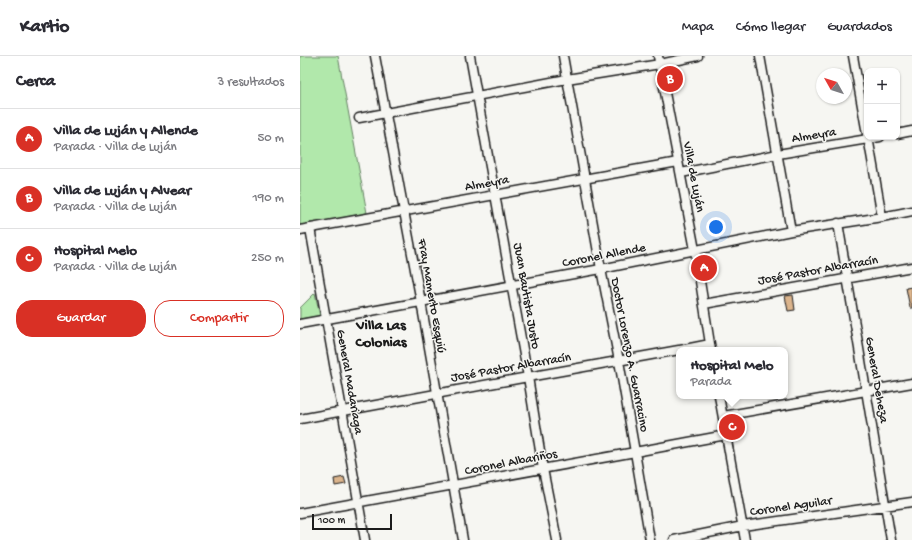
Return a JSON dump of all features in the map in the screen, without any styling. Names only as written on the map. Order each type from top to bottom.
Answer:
[{"type":"street","name":"Fray Mamerto Esquiú","points":[[375,56],[421,302],[436,394],[463,540]]},
{"type":"street","name":"Juan Bautista Justo","points":[[470,56],[496,195],[543,469],[557,540]]},
{"type":"street","name":"Doctor Lorenzo A. Guarracino","points":[[563,56],[650,540]]},
{"type":"street","points":[[359,118],[659,60],[698,56]]},
{"type":"street","points":[[760,56],[791,231]]},
{"type":"street","points":[[853,56],[864,115]]},
{"type":"street","name":"Villa de Luján","points":[[659,60],[695,250],[711,347]]},
{"type":"street","points":[[900,133],[912,131]]},
{"type":"street","name":"Almeyra","points":[[681,173],[864,138]]},
{"type":"street","points":[[869,140],[882,217]]},
{"type":"street","name":"Almeyra","points":[[300,230],[678,162]]},
{"type":"street","name":"Coronel Allende","points":[[300,324],[601,269],[791,231],[912,211]]},
{"type":"street","name":"General Deheza","points":[[838,223],[891,540]]},
{"type":"street","name":"General Madariaga","points":[[310,228],[365,540]]},
{"type":"street","name":"José Pastor Albarracín","points":[[704,304],[912,267]]},
{"type":"street","name":"José Pastor Albarracín","points":[[300,419],[676,351]]},
{"type":"street","points":[[723,416],[912,383]]},
{"type":"street","points":[[720,399],[745,540]]},
{"type":"street","name":"Coronel Albariños","points":[[300,514],[358,502],[453,486],[726,435]]},
{"type":"street","name":"Coronel Aguilar","points":[[674,540],[743,526],[912,502]]},
{"type":"green space","points":[[300,56],[338,56],[367,213],[300,226]]},
{"type":"green space","points":[[315,293],[320,316],[300,319],[300,308]]},
{"type":"building","points":[[912,287],[912,308],[910,308],[906,288]]},
{"type":"building","points":[[793,295],[795,310],[788,311],[785,296]]},
{"type":"building","points":[[344,477],[346,484],[335,486],[334,479]]},
{"type":"place","name":"Villa de Luján y Alvear","points":[[670,79]]},
{"type":"place","name":"Villa de Luján y Allende","points":[[704,268]]},
{"type":"place","name":"Hospital Melo","points":[[732,427]]},
{"type":"district","name":"Villa Las Colonias","points":[[381,334]]}]
